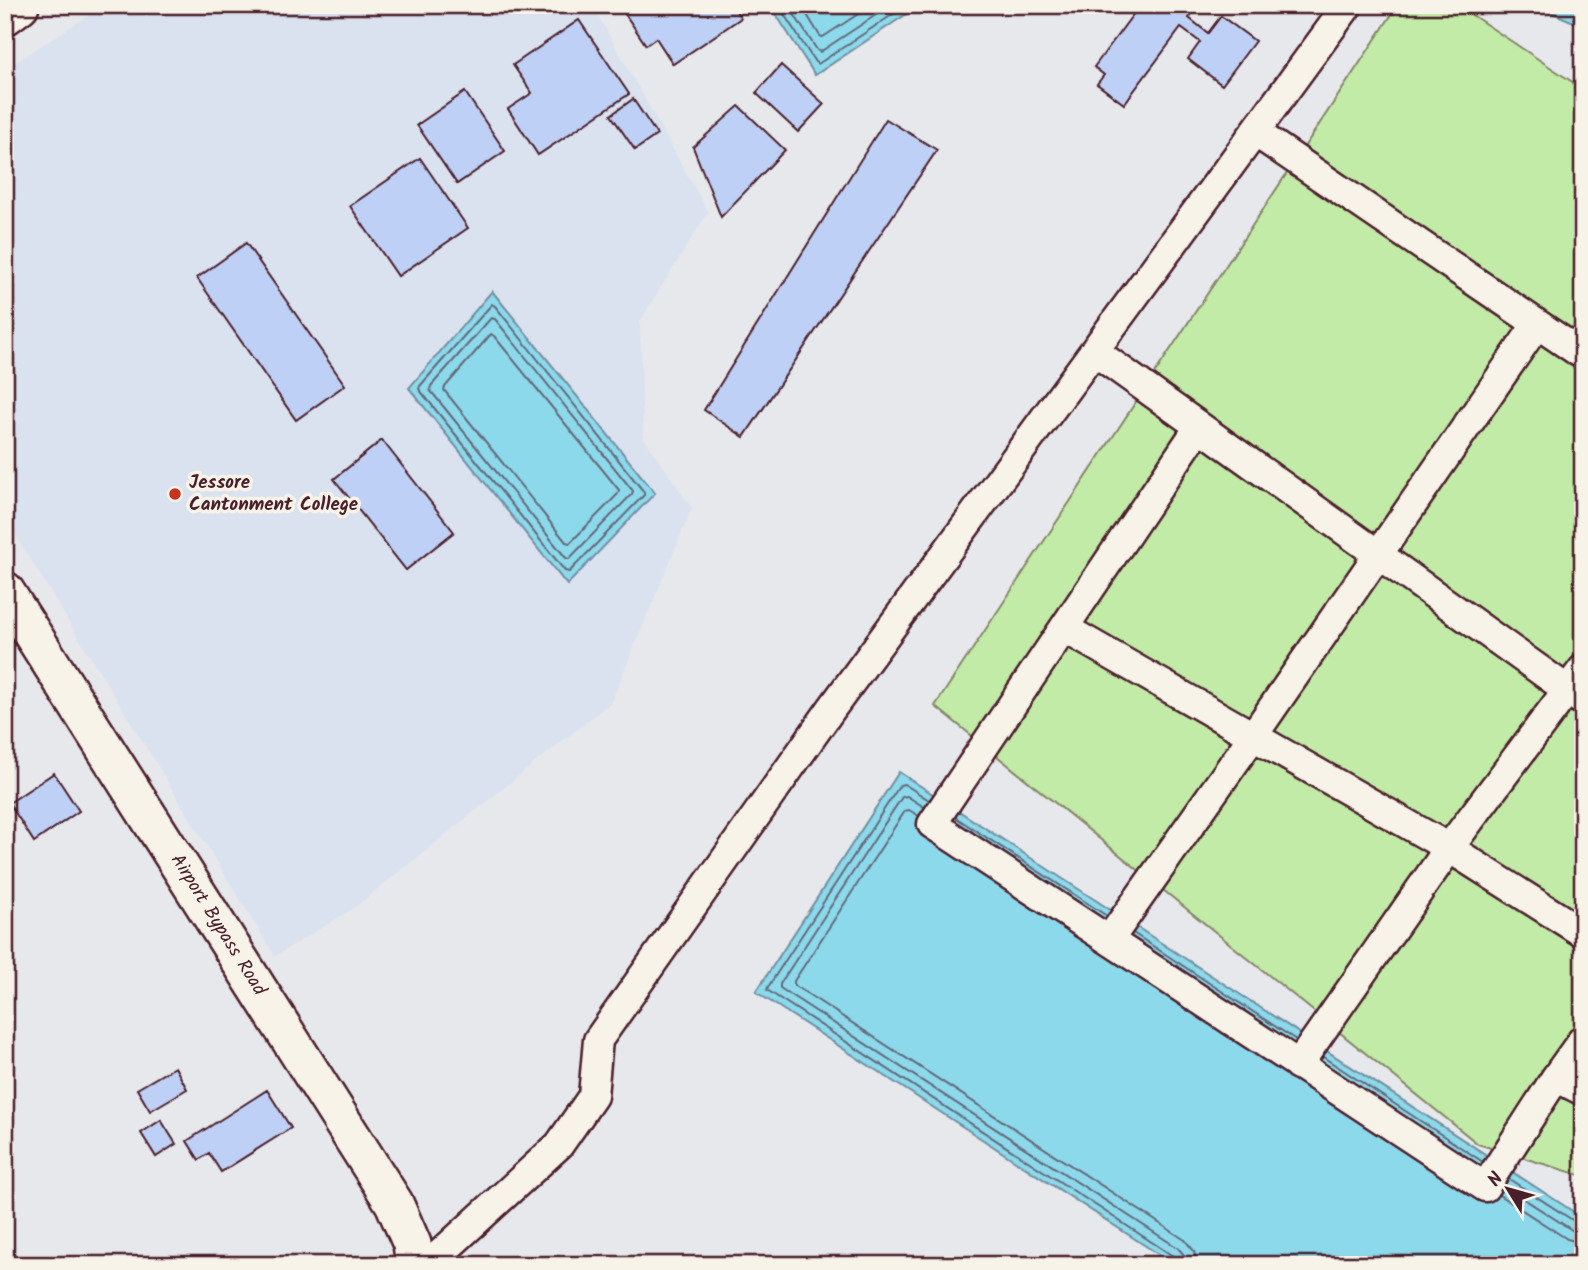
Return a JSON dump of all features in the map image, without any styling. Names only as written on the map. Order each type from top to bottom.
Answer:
[{"type":"street","points":[[5,16],[20,5]]},
{"type":"street","points":[[428,1265],[559,1145],[593,1097],[598,1040],[832,708],[1348,5]]},
{"type":"street","points":[[1255,132],[1583,355]]},
{"type":"street","points":[[1109,940],[1537,324]]},
{"type":"street","points":[[1094,351],[1378,555],[1578,687],[1449,848],[1298,1065]]},
{"type":"street","points":[[1199,427],[932,824],[1485,1187],[1583,1039]]},
{"type":"street","name":"Airport Bypass Road","points":[[5,591],[394,1203],[412,1244],[415,1265]]},
{"type":"street","points":[[1064,628],[1449,848],[1583,933]]},
{"type":"street","points":[[1556,1076],[1583,1091]]},
{"type":"shaded area","name":"Jessore Cantonment College","points":[[105,5],[592,5],[708,212],[640,321],[643,437],[692,508],[611,702],[354,908],[275,956],[5,518],[5,69]],"holes":[[[579,20],[538,155],[508,110],[532,93],[513,64]],[[633,100],[657,134],[635,149]],[[246,243],[345,384],[297,419],[197,278]],[[382,441],[454,531],[406,570],[334,479]]]},
{"type":"green space","points":[[1398,5],[1457,5],[1583,89],[1583,1176],[1478,1144],[935,706]]},
{"type":"water","points":[[770,5],[920,5],[815,75]]},
{"type":"water","points":[[1534,5],[1583,5],[1583,26]]},
{"type":"water","points":[[492,291],[655,493],[567,585],[409,388]]},
{"type":"water","points":[[899,772],[1583,1218],[1583,1265],[1175,1265],[756,992]]},
{"type":"building","points":[[638,5],[732,5],[741,18],[673,64],[656,38],[646,45],[625,14]]},
{"type":"building","points":[[1140,5],[1198,5],[1189,18],[1208,33],[1221,16],[1255,41],[1222,85],[1188,59],[1200,42],[1181,28],[1124,104],[1097,84],[1104,75],[1094,67]]},
{"type":"building","points":[[579,20],[629,94],[538,155],[508,109],[532,93],[513,65]]},
{"type":"building","points":[[781,65],[824,104],[798,132],[756,93]]},
{"type":"building","points":[[465,92],[505,151],[457,184],[417,125]]},
{"type":"building","points":[[633,99],[657,135],[635,150],[611,115]]},
{"type":"building","points":[[739,106],[785,150],[721,217],[693,147]]},
{"type":"building","points":[[886,119],[937,150],[744,437],[704,410]]},
{"type":"building","points":[[420,158],[468,228],[398,276],[350,206]]},
{"type":"building","points":[[246,243],[345,385],[296,420],[197,278]]},
{"type":"building","points":[[382,440],[454,532],[406,570],[334,479]]},
{"type":"building","points":[[54,773],[79,811],[34,842],[9,803]]},
{"type":"building","points":[[175,1067],[187,1089],[150,1111],[137,1089]]},
{"type":"building","points":[[267,1090],[291,1128],[221,1172],[209,1153],[199,1160],[187,1141]]},
{"type":"building","points":[[161,1120],[176,1144],[156,1157],[141,1133]]},
{"type":"place","name":"Jessore Cantonment College","points":[[175,494]]}]
